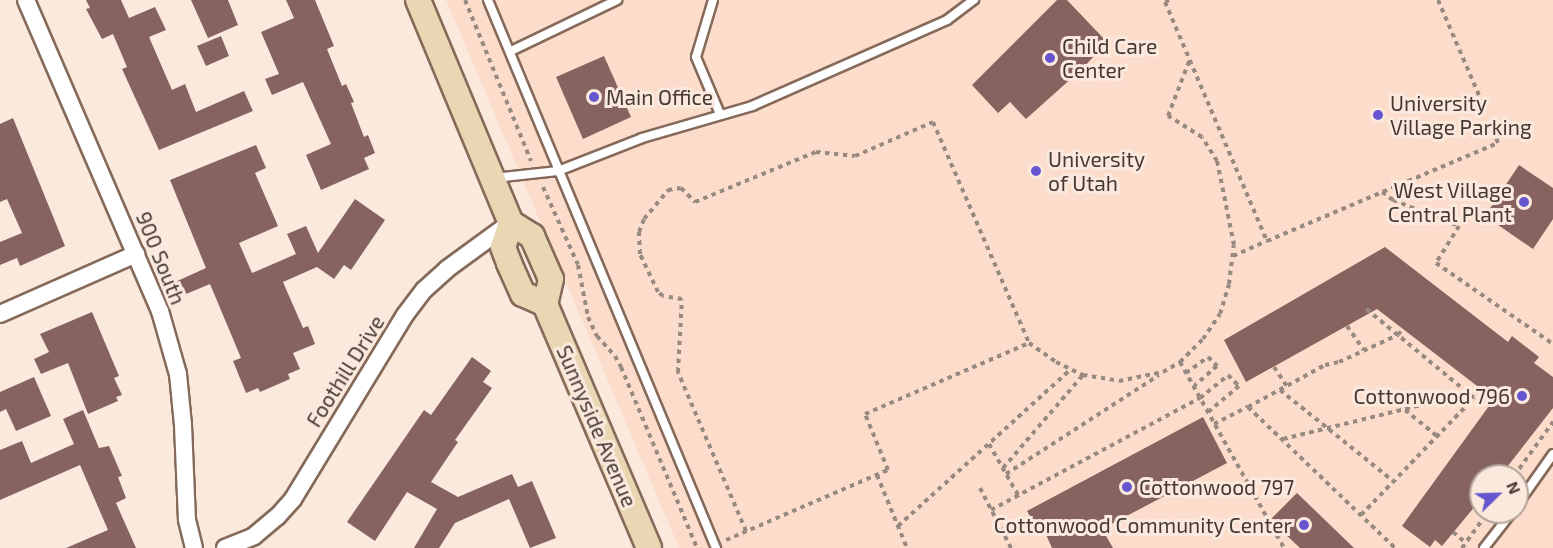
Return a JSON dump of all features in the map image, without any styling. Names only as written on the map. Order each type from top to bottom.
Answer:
[{"type":"main road","points":[[418,0],[511,223]]},
{"type":"main road","name":"Sunnyside Avenue","points":[[511,223],[532,236],[551,279],[545,304],[649,548]]},
{"type":"street","name":"900 South","points":[[26,0],[160,311],[178,374],[183,425],[187,520],[194,548]]},
{"type":"street","name":"Foothill Drive","points":[[225,548],[254,536],[277,517],[292,499],[405,315],[424,290],[447,269],[511,223]]},
{"type":"street","points":[[0,314],[136,254]]},
{"type":"lane","points":[[488,0],[716,547]]},
{"type":"lane","points":[[511,51],[617,0]]},
{"type":"lane","points":[[713,0],[696,57],[720,114]]},
{"type":"lane","points":[[494,178],[558,171],[650,135],[752,106],[947,21],[974,0]]},
{"type":"lane","points":[[1529,488],[1553,454]]},
{"type":"lane","points":[[1484,548],[1503,524]]},
{"type":"path","points":[[465,0],[529,156]]},
{"type":"path","points":[[1169,0],[1166,2],[1267,241]]},
{"type":"path","points":[[1438,0],[1481,100]]},
{"type":"path","points":[[1006,474],[1180,362],[1203,339],[1220,314],[1229,284],[1233,256],[1232,235],[1217,161],[1202,137],[1168,116],[1190,59]]},
{"type":"path","points":[[746,531],[678,372],[682,299],[663,296],[658,292],[640,254],[639,232],[644,219],[668,190],[681,188],[695,202],[816,152],[855,156],[933,122],[1029,343],[1083,375],[1119,381],[1163,372]]},
{"type":"path","points":[[1233,256],[1498,143],[1491,124]]},
{"type":"path","points":[[544,189],[578,265],[588,317],[597,336],[615,356],[621,367],[697,548]]},
{"type":"path","points":[[1382,192],[1393,200],[1459,226],[1436,263],[1553,344]]},
{"type":"path","points":[[1360,515],[1474,398],[1364,307]]},
{"type":"path","points":[[1347,326],[1364,350]]},
{"type":"path","points":[[1214,424],[1325,365],[1398,335],[1402,329]]},
{"type":"path","points":[[716,547],[746,531],[888,470],[865,414],[1029,343]]},
{"type":"path","points":[[1186,373],[1208,357],[1217,366],[1194,387]]},
{"type":"path","points":[[1180,362],[1284,548]]},
{"type":"path","points":[[1274,367],[1287,386]]},
{"type":"path","points":[[898,526],[1071,369]]},
{"type":"path","points":[[1003,468],[1083,375]]},
{"type":"path","points":[[991,510],[1200,398],[1228,375],[1239,386],[1208,412]]},
{"type":"path","points":[[1280,390],[1393,481]]},
{"type":"path","points":[[1282,439],[1482,390]]},
{"type":"path","points":[[1248,407],[1395,548]]},
{"type":"path","points":[[1404,409],[1437,436]]},
{"type":"path","points":[[1523,464],[1553,422]]},
{"type":"path","points":[[989,444],[1018,495]]},
{"type":"path","points":[[877,475],[908,548]]},
{"type":"path","points":[[980,488],[1011,548]]},
{"type":"path","points":[[1462,548],[1479,524]]},
{"type":"path","points":[[1453,532],[1466,543]]},
{"type":"shaded area","name":"University of Utah","points":[[446,0],[1553,0],[1553,548],[679,548]]},
{"type":"building","points":[[86,0],[121,0],[129,18],[155,7],[166,30],[149,37],[172,90],[185,84],[196,112],[244,91],[253,111],[159,150],[122,69],[127,67],[113,34],[102,39],[86,9],[90,8]]},
{"type":"building","points":[[191,0],[228,0],[238,25],[208,38]]},
{"type":"building","points":[[286,0],[315,0],[334,46],[327,49],[342,86],[346,84],[354,102],[351,103],[364,137],[368,135],[375,153],[364,158],[369,169],[321,190],[306,155],[331,144],[303,82],[272,95],[265,79],[279,74],[261,32],[294,18]]},
{"type":"building","name":"Child Care Center","points":[[1057,0],[1067,0],[1107,42],[1083,68],[1026,119],[1010,102],[998,113],[972,85]]},
{"type":"building","points":[[221,36],[229,56],[206,66],[197,46]]},
{"type":"building","name":"Main Office","points":[[604,56],[631,117],[583,139],[556,77]]},
{"type":"building","points":[[13,118],[65,246],[20,266],[17,258],[0,265],[0,242],[22,233],[7,199],[0,202],[0,124]]},
{"type":"building","points":[[256,145],[266,168],[255,173],[278,226],[239,243],[252,273],[296,254],[287,234],[306,226],[318,253],[355,199],[385,220],[351,270],[344,265],[334,279],[317,267],[283,282],[303,328],[308,326],[315,344],[293,353],[300,369],[288,374],[290,379],[260,392],[258,388],[246,393],[233,361],[241,358],[210,284],[179,297],[173,283],[206,268],[170,180]]},
{"type":"building","name":"West Village Central Plant","points":[[1519,165],[1553,188],[1553,219],[1533,249],[1485,216]]},
{"type":"building","name":"Cottonwood 796","points":[[1385,247],[1508,342],[1512,336],[1539,357],[1534,363],[1553,377],[1553,408],[1509,464],[1469,464],[1469,513],[1442,546],[1435,540],[1430,547],[1402,526],[1494,399],[1377,309],[1246,382],[1224,340]]},
{"type":"building","points":[[92,312],[119,376],[114,378],[122,395],[116,397],[118,401],[88,414],[68,363],[41,374],[34,359],[49,352],[40,334]]},
{"type":"building","points":[[472,357],[491,371],[483,382],[492,388],[455,440],[458,442],[431,482],[458,497],[512,474],[518,487],[532,481],[556,538],[530,548],[509,499],[455,523],[439,548],[414,548],[437,509],[407,492],[375,541],[347,522],[424,410],[431,415]]},
{"type":"building","points":[[34,377],[51,416],[16,431],[6,409],[0,412],[0,392]]},
{"type":"building","points":[[83,410],[99,448],[109,446],[122,476],[118,477],[126,498],[116,503],[136,548],[66,548],[108,530],[80,465],[0,500],[0,450],[22,441],[31,463],[74,444],[63,419]]},
{"type":"building","name":"Cottonwood 797","points":[[1203,417],[1227,463],[1102,529],[1113,548],[1052,548],[1044,530],[1040,533],[1027,511]]},
{"type":"building","name":"Cottonwood 797","points":[[1297,493],[1354,548],[1300,548],[1270,520]]},
{"type":"place","name":"Child Care Center","points":[[1050,58]]},
{"type":"place","name":"Main Office","points":[[594,97]]},
{"type":"place","name":"University Village Parking","points":[[1378,115]]},
{"type":"place","name":"University of Utah","points":[[1036,171]]},
{"type":"place","name":"West Village Central Plant","points":[[1524,202]]},
{"type":"place","name":"Cottonwood 796","points":[[1522,396]]},
{"type":"place","name":"Cottonwood 797","points":[[1127,487]]},
{"type":"place","name":"Cottonwood Community Center","points":[[1304,525]]}]
